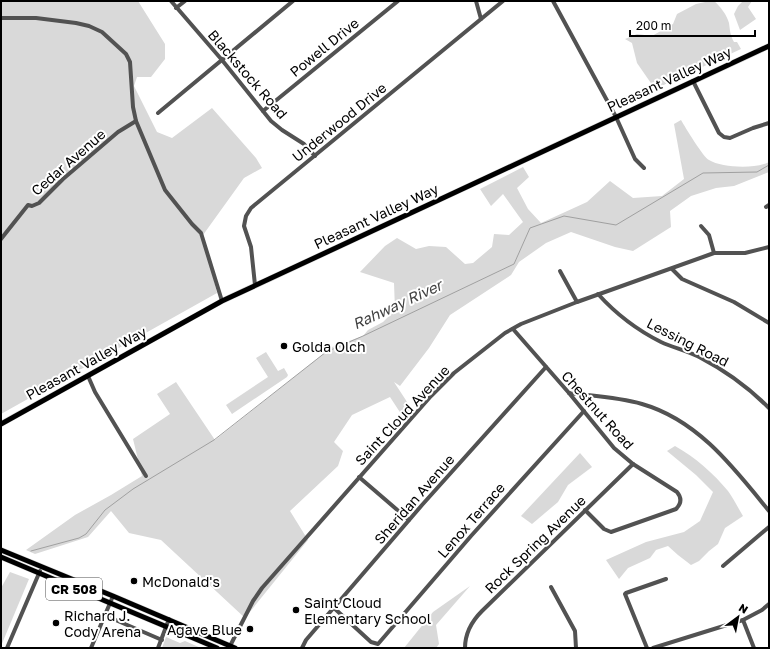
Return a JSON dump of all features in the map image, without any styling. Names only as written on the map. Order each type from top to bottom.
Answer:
[{"type":"main road","name":"Pleasant Valley Way","points":[[1,424],[222,301],[769,46]]},
{"type":"main road","name":"CR 508","points":[[1,550],[169,619],[232,647]]},
{"type":"main road","name":"CR 508","points":[[1,557],[38,574],[167,626],[217,648]]},
{"type":"street","name":"Blackstock Road","points":[[170,1],[277,126],[304,144],[315,156]]},
{"type":"street","points":[[176,8],[185,1]]},
{"type":"street","points":[[158,113],[293,1]]},
{"type":"street","name":"Powell Drive","points":[[263,111],[398,1]]},
{"type":"street","points":[[476,1],[481,19]]},
{"type":"street","name":"Underwood Drive","points":[[255,286],[251,247],[244,226],[246,216],[251,208],[503,1]]},
{"type":"street","points":[[553,1],[616,117],[635,159],[644,168]]},
{"type":"street","points":[[1,18],[36,18],[89,26],[102,32],[126,54],[130,62],[131,92],[136,120],[164,190],[192,224],[202,233],[222,301]]},
{"type":"street","points":[[693,81],[719,133],[724,137],[734,137],[753,128],[769,123]]},
{"type":"street","name":"Cedar Avenue","points":[[1,239],[28,205],[32,206],[39,203],[63,179],[118,132],[136,120]]},
{"type":"street","points":[[701,226],[709,235],[714,253]]},
{"type":"street","name":"Saint Cloud Avenue","points":[[232,647],[253,601],[262,588],[408,420],[454,373],[513,329],[598,294],[714,253],[745,253],[769,247]]},
{"type":"street","points":[[672,269],[682,280],[734,302],[769,323]]},
{"type":"street","points":[[560,271],[577,302]]},
{"type":"street","name":"Lessing Road","points":[[598,294],[622,318],[648,335],[662,342],[702,358],[745,386],[769,408]]},
{"type":"street","name":"Chestnut Road","points":[[513,329],[569,393],[614,448],[633,464],[677,492],[680,501],[678,506],[673,510],[611,532],[604,529],[585,510]]},
{"type":"street","name":"Sheridan Avenue","points":[[302,648],[306,640],[409,520],[546,367]]},
{"type":"street","points":[[88,376],[95,392],[146,476]]},
{"type":"street","points":[[569,393],[631,401],[643,404],[672,416],[696,432],[711,445],[734,469],[769,511]]},
{"type":"street","name":"Lenox Terrace","points":[[334,608],[371,642],[376,644],[380,642],[470,536],[584,411]]},
{"type":"street","name":"Rock Spring Avenue","points":[[465,648],[465,638],[474,619],[633,464]]},
{"type":"street","points":[[359,477],[409,520]]},
{"type":"street","points":[[724,566],[769,527]]},
{"type":"street","points":[[7,648],[42,566]]},
{"type":"street","points":[[647,648],[625,594],[666,579]]},
{"type":"street","points":[[551,587],[575,631],[576,648]]},
{"type":"street","points":[[91,648],[113,596]]},
{"type":"street","points":[[653,648],[743,620],[762,610],[769,604]]},
{"type":"street","points":[[104,615],[162,640]]},
{"type":"street","points":[[158,648],[169,619]]},
{"type":"street","points":[[743,620],[754,648]]},
{"type":"shaded area","points":[[1,1],[138,1],[165,44],[165,59],[151,77],[137,77],[134,86],[157,132],[172,138],[212,108],[256,158],[262,168],[244,178],[203,235],[217,293],[1,414]]},
{"type":"shaded area","points":[[714,1],[725,14],[734,42],[737,42],[741,49],[655,89],[637,63],[632,43],[625,39],[637,34],[652,36],[673,24],[677,14],[696,4]]},
{"type":"shaded area","points":[[743,1],[752,1],[748,7],[756,19],[740,30],[734,14],[738,6]]},
{"type":"shaded area","points":[[681,120],[699,148],[709,160],[722,165],[739,167],[756,166],[769,162],[769,172],[734,186],[716,188],[691,196],[670,211],[671,227],[633,251],[615,247],[571,232],[546,243],[519,262],[511,275],[450,315],[429,348],[400,386],[394,382],[413,411],[405,420],[390,397],[352,415],[334,442],[343,451],[338,466],[290,511],[308,540],[245,618],[161,540],[129,533],[111,511],[88,537],[35,554],[26,550],[75,515],[142,476],[133,439],[170,414],[157,394],[176,382],[215,440],[332,347],[363,336],[368,330],[383,322],[395,310],[394,283],[360,272],[385,246],[397,238],[416,249],[429,246],[446,247],[465,264],[473,263],[492,247],[494,234],[509,235],[523,222],[503,194],[491,206],[480,189],[523,167],[529,177],[517,188],[528,209],[541,223],[587,202],[610,181],[633,198],[662,196],[684,179],[674,124]]},
{"type":"shaded area","points":[[266,352],[278,371],[284,368],[288,375],[287,377],[232,414],[226,405],[268,377],[256,358]]},
{"type":"shaded area","points":[[675,446],[704,466],[717,478],[730,494],[743,516],[725,528],[718,544],[699,561],[691,565],[668,546],[656,550],[650,558],[628,568],[619,579],[606,560],[646,542],[684,532],[700,521],[713,492],[696,475],[667,451]]},
{"type":"shaded area","points":[[580,453],[592,467],[568,485],[558,502],[532,524],[521,516]]},
{"type":"shaded area","points":[[10,572],[29,579],[1,646],[1,588]]},
{"type":"shaded area","points":[[470,586],[436,625],[439,644],[436,648],[404,648],[433,612]]},
{"type":"shaded area","points":[[166,637],[180,643],[185,641],[201,648],[162,648]]},
{"type":"waterway","name":"Rahway River","points":[[31,551],[79,538],[86,534],[105,510],[133,489],[214,440],[326,352],[514,264],[530,228],[564,216],[616,225],[703,173],[757,172],[769,165]]},
{"type":"place","name":"Golda Olch","points":[[284,346]]},
{"type":"place","name":"McDonald's","points":[[134,581]]},
{"type":"place","name":"Saint Cloud Elementary School","points":[[296,610]]},
{"type":"place","name":"Richard J. Cody Arena","points":[[56,623]]},
{"type":"place","name":"Agave Blue","points":[[250,629]]}]
